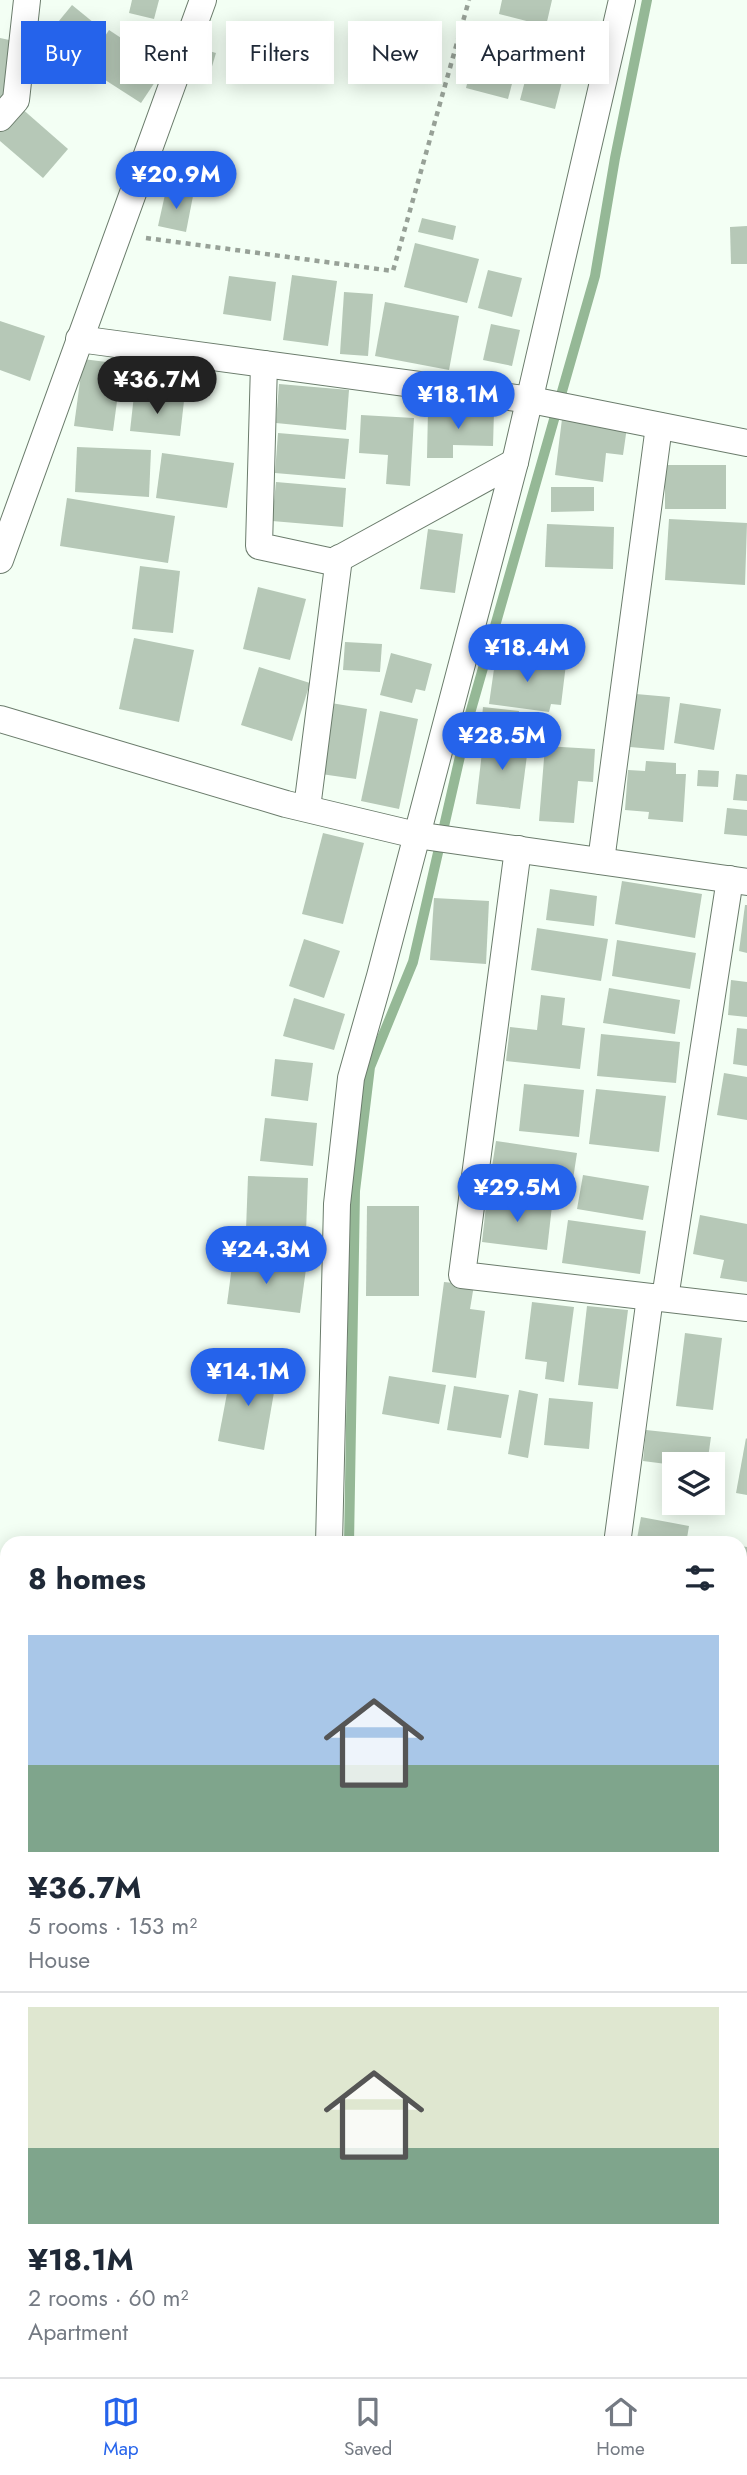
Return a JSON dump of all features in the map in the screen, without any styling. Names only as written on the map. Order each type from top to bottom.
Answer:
[{"type":"street","points":[[0,118],[16,100],[27,0]]},
{"type":"street","points":[[0,559],[203,0]]},
{"type":"street","points":[[329,1536],[337,1204],[351,1078],[515,462],[622,0]]},
{"type":"street","points":[[79,339],[530,400],[747,443]]},
{"type":"street","points":[[264,364],[259,546],[333,562],[515,462]]},
{"type":"street","points":[[601,861],[659,426]]},
{"type":"street","points":[[307,808],[339,558]]},
{"type":"street","points":[[0,719],[307,808],[416,835],[739,880],[657,1298],[618,1536]]},
{"type":"street","points":[[518,849],[462,1275],[747,1308]]},
{"type":"path","points":[[118,234],[393,271],[469,0]]},
{"type":"building","points":[[132,0],[159,0],[154,19],[129,13]]},
{"type":"building","points":[[502,0],[552,0],[547,21],[526,21],[499,14]]},
{"type":"building","points":[[72,5],[92,21],[59,21]]},
{"type":"building","points":[[109,30],[120,37],[120,84],[154,84],[141,103],[106,80],[106,35]]},
{"type":"building","points":[[0,38],[14,41],[3,105],[0,105]]},
{"type":"building","points":[[467,84],[512,84],[508,99],[466,88]]},
{"type":"building","points":[[524,84],[561,84],[555,109],[520,100]]},
{"type":"building","points":[[20,107],[68,149],[43,178],[0,141],[0,131]]},
{"type":"building","points":[[166,190],[193,196],[186,232],[158,226]]},
{"type":"building","points":[[422,218],[456,226],[453,240],[418,232]]},
{"type":"building","points":[[747,226],[747,264],[731,264],[730,227]]},
{"type":"building","points":[[415,243],[479,259],[467,303],[404,287]]},
{"type":"building","points":[[488,270],[522,278],[512,317],[478,308]]},
{"type":"building","points":[[292,275],[337,281],[328,346],[283,340]]},
{"type":"building","points":[[229,276],[276,282],[271,321],[223,314]]},
{"type":"building","points":[[344,292],[373,294],[368,356],[340,354]]},
{"type":"building","points":[[385,302],[459,316],[449,370],[375,356]]},
{"type":"building","points":[[0,321],[45,336],[30,381],[0,370]]},
{"type":"building","points":[[491,324],[520,330],[512,366],[483,360]]},
{"type":"building","points":[[83,359],[122,364],[113,431],[74,426]]},
{"type":"building","points":[[279,384],[349,390],[346,430],[276,423]]},
{"type":"building","points":[[134,395],[184,401],[180,436],[130,431]]},
{"type":"building","points":[[428,409],[494,411],[493,446],[453,445],[453,458],[427,458]]},
{"type":"building","points":[[361,415],[414,418],[410,486],[386,484],[388,455],[359,453]]},
{"type":"building","points":[[562,419],[627,427],[623,455],[606,453],[603,482],[555,475]]},
{"type":"building","points":[[278,433],[349,439],[345,479],[275,473]]},
{"type":"building","points":[[77,447],[151,450],[149,497],[75,492]]},
{"type":"building","points":[[162,453],[234,463],[227,508],[156,498]]},
{"type":"building","points":[[665,465],[726,465],[726,509],[665,509]]},
{"type":"building","points":[[276,482],[346,488],[343,527],[272,521]]},
{"type":"building","points":[[551,487],[594,487],[594,511],[551,512]]},
{"type":"building","points":[[67,498],[175,516],[168,563],[60,546]]},
{"type":"building","points":[[669,519],[747,523],[745,585],[665,580]]},
{"type":"building","points":[[547,524],[614,527],[613,569],[545,567]]},
{"type":"building","points":[[428,529],[463,534],[455,593],[420,589]]},
{"type":"building","points":[[140,566],[180,571],[173,633],[132,629]]},
{"type":"building","points":[[258,587],[306,599],[290,660],[243,649]]},
{"type":"building","points":[[134,638],[194,650],[179,722],[119,709]]},
{"type":"building","points":[[345,642],[382,644],[380,672],[343,670]]},
{"type":"building","points":[[391,653],[432,664],[425,691],[416,689],[412,703],[380,695]]},
{"type":"building","points":[[496,655],[566,664],[561,705],[551,704],[549,712],[489,704]]},
{"type":"building","points":[[259,667],[310,683],[292,741],[241,725]]},
{"type":"building","points":[[636,694],[670,697],[664,750],[630,747]]},
{"type":"building","points":[[331,703],[367,709],[356,779],[321,774]]},
{"type":"building","points":[[680,703],[721,709],[714,750],[674,743]]},
{"type":"building","points":[[483,707],[519,711],[517,732],[481,728]]},
{"type":"building","points":[[380,711],[418,719],[399,809],[361,801]]},
{"type":"building","points":[[484,735],[529,740],[520,809],[476,804]]},
{"type":"building","points":[[545,746],[595,749],[593,782],[578,781],[574,823],[539,821]]},
{"type":"building","points":[[646,761],[676,763],[676,774],[686,774],[683,822],[648,819],[649,812],[625,810],[628,770],[645,771]]},
{"type":"building","points":[[698,770],[719,771],[718,787],[697,786]]},
{"type":"building","points":[[736,774],[747,775],[747,801],[733,800]]},
{"type":"building","points":[[727,808],[747,810],[747,836],[724,834]]},
{"type":"building","points":[[323,833],[364,843],[343,924],[302,914]]},
{"type":"building","points":[[622,881],[702,894],[695,938],[615,924]]},
{"type":"building","points":[[550,889],[597,896],[594,926],[546,920]]},
{"type":"building","points":[[434,898],[489,901],[486,964],[430,960]]},
{"type":"building","points":[[747,905],[747,953],[739,951]]},
{"type":"building","points":[[537,928],[608,939],[601,981],[531,970]]},
{"type":"building","points":[[304,939],[340,951],[324,998],[289,986]]},
{"type":"building","points":[[617,940],[696,953],[690,989],[612,976]]},
{"type":"building","points":[[731,980],[747,982],[747,1017],[728,1015]]},
{"type":"building","points":[[609,988],[680,1000],[675,1034],[603,1023]]},
{"type":"building","points":[[541,995],[565,998],[562,1025],[585,1028],[580,1069],[506,1061],[510,1027],[537,1030]]},
{"type":"building","points":[[294,998],[345,1014],[334,1050],[283,1036]]},
{"type":"building","points":[[737,1028],[747,1029],[747,1066],[733,1064]]},
{"type":"building","points":[[601,1034],[680,1042],[676,1083],[597,1076]]},
{"type":"building","points":[[275,1059],[313,1063],[308,1101],[271,1096]]},
{"type":"building","points":[[724,1073],[747,1077],[747,1120],[717,1115]]},
{"type":"building","points":[[524,1084],[584,1090],[579,1137],[519,1131]]},
{"type":"building","points":[[596,1089],[666,1096],[659,1152],[589,1144]]},
{"type":"building","points":[[265,1118],[317,1123],[313,1166],[260,1161]]},
{"type":"building","points":[[496,1141],[577,1153],[570,1199],[489,1186]]},
{"type":"building","points":[[583,1175],[649,1186],[643,1220],[577,1209]]},
{"type":"building","points":[[248,1176],[308,1178],[306,1232],[246,1230]]},
{"type":"building","points":[[487,1197],[552,1206],[547,1250],[482,1242]]},
{"type":"building","points":[[367,1206],[419,1206],[419,1296],[366,1296]]},
{"type":"building","points":[[700,1215],[747,1224],[747,1282],[720,1278],[724,1260],[693,1254]]},
{"type":"building","points":[[568,1220],[646,1231],[640,1274],[562,1263]]},
{"type":"building","points":[[233,1258],[306,1269],[300,1313],[227,1304]]},
{"type":"building","points":[[444,1282],[474,1285],[470,1309],[485,1311],[476,1378],[432,1372]]},
{"type":"building","points":[[532,1302],[574,1307],[564,1382],[545,1379],[547,1362],[525,1359]]},
{"type":"building","points":[[587,1306],[628,1310],[618,1389],[578,1385]]},
{"type":"building","points":[[685,1333],[722,1338],[713,1410],[676,1406]]},
{"type":"building","points":[[232,1367],[277,1375],[264,1450],[218,1441]]},
{"type":"building","points":[[389,1376],[446,1385],[439,1424],[382,1414]]},
{"type":"building","points":[[454,1386],[509,1395],[501,1438],[447,1430]]},
{"type":"building","points":[[519,1390],[538,1394],[528,1458],[508,1454]]},
{"type":"building","points":[[549,1398],[593,1402],[589,1449],[544,1445]]},
{"type":"building","points":[[646,1430],[711,1437],[709,1452],[662,1452],[662,1463],[643,1461]]},
{"type":"building","points":[[747,1439],[747,1495],[736,1493]]},
{"type":"building","points":[[641,1517],[689,1526],[687,1536],[637,1536]]},
{"type":"waterway","points":[[349,1536],[355,1191],[370,1067],[413,962],[469,717],[595,276],[615,158],[647,0]]}]
